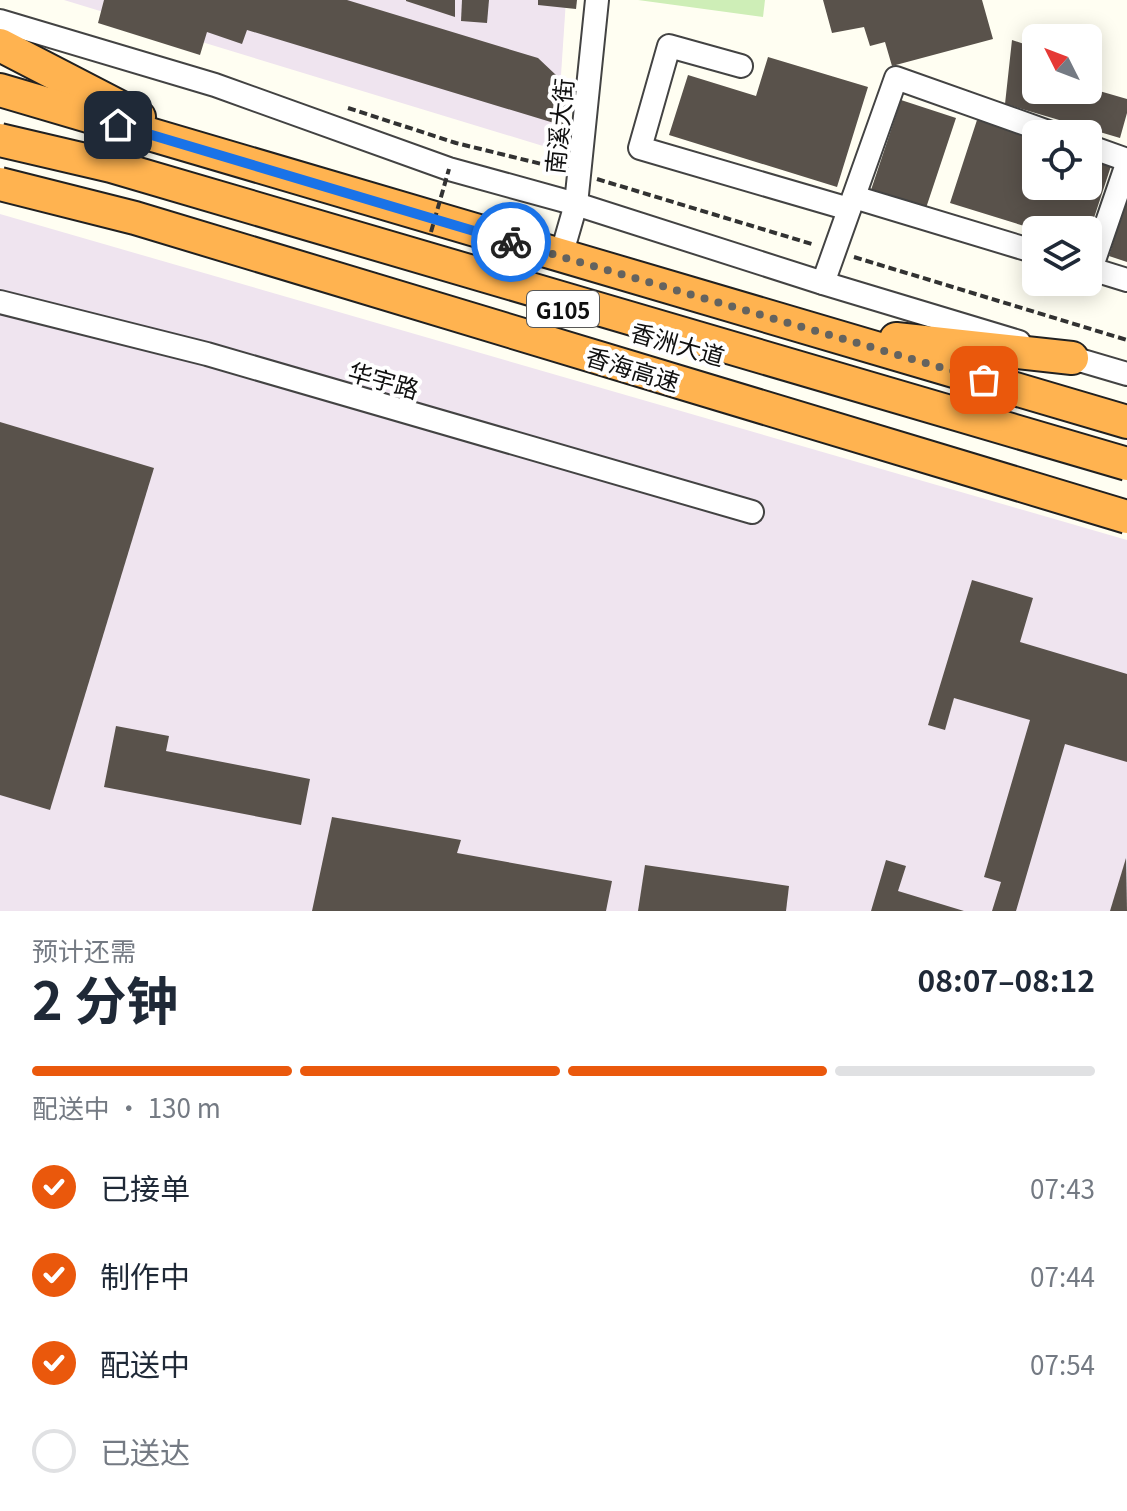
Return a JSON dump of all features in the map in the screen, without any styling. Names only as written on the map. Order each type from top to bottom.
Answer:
[{"type":"highway","points":[[0,45],[206,151]]},
{"type":"highway","name":"香洲大道","points":[[0,90],[1127,422]]},
{"type":"highway","name":"香洲大道","points":[[0,141],[1127,476]]},
{"type":"highway","name":"香海高速","points":[[0,141],[111,166],[1127,464]]},
{"type":"highway","name":"香海高速","points":[[0,184],[135,218],[1127,517]]},
{"type":"highway","points":[[813,330],[1072,358]]},
{"type":"street","name":"南溪大街","points":[[561,256],[576,204],[597,0]]},
{"type":"street","points":[[0,21],[215,85],[449,169],[576,204],[823,283],[1127,374]]},
{"type":"street","points":[[741,66],[669,46],[640,148],[1022,248]]},
{"type":"street","points":[[823,283],[896,78],[1022,123]]},
{"type":"street","points":[[1102,152],[1127,162],[1102,234]]},
{"type":"street","points":[[1102,272],[1127,280]]},
{"type":"street","name":"华宇路","points":[[0,302],[222,359],[752,512]]},
{"type":"shaded area","points":[[64,0],[566,0],[556,150]]},
{"type":"shaded area","points":[[0,214],[1127,540],[1127,911],[0,911]]},
{"type":"green space","points":[[638,0],[765,0],[763,17]]},
{"type":"building","points":[[104,0],[347,0],[538,58],[575,93],[564,126],[247,30],[242,44],[207,32],[200,55],[98,23]]},
{"type":"building","points":[[406,0],[455,0],[455,17],[406,1]]},
{"type":"building","points":[[462,0],[489,0],[487,23],[461,21]]},
{"type":"building","points":[[538,0],[577,0],[576,9],[538,5]]},
{"type":"building","points":[[823,0],[982,0],[993,39],[892,66],[885,42],[870,46],[864,27],[832,33]]},
{"type":"building","points":[[1012,40],[1022,43],[1022,104],[1102,104],[1102,92],[1127,99],[1127,113],[1120,138],[1102,133],[1102,120],[1059,120],[1005,104]]},
{"type":"building","points":[[768,57],[868,87],[837,187],[669,135],[688,75],[756,96]]},
{"type":"building","points":[[901,100],[956,118],[926,208],[871,190]]},
{"type":"building","points":[[977,120],[1022,134],[1022,200],[1100,200],[1095,216],[1022,216],[1022,225],[950,203]]},
{"type":"building","points":[[1102,160],[1112,163],[1102,193]]},
{"type":"building","points":[[1127,201],[1127,262],[1109,256]]},
{"type":"building","points":[[0,422],[154,468],[50,810],[0,795]]},
{"type":"building","points":[[972,580],[1033,598],[1020,642],[1127,674],[1127,762],[1065,744],[1016,911],[992,911],[1001,882],[984,877],[1030,720],[954,698],[945,730],[928,725]]},
{"type":"building","points":[[116,726],[169,736],[166,751],[310,779],[301,825],[104,787]]},
{"type":"building","points":[[332,817],[461,840],[457,853],[612,881],[606,911],[312,911]]},
{"type":"building","points":[[1126,858],[1127,911],[1110,911]]},
{"type":"building","points":[[886,860],[906,866],[898,891],[964,911],[871,911]]},
{"type":"building","points":[[645,865],[789,886],[786,911],[638,911]]},
{"type":"way so far","points":[[511,242],[984,380]]},
{"type":"route","points":[[118,125],[511,242]]}]
